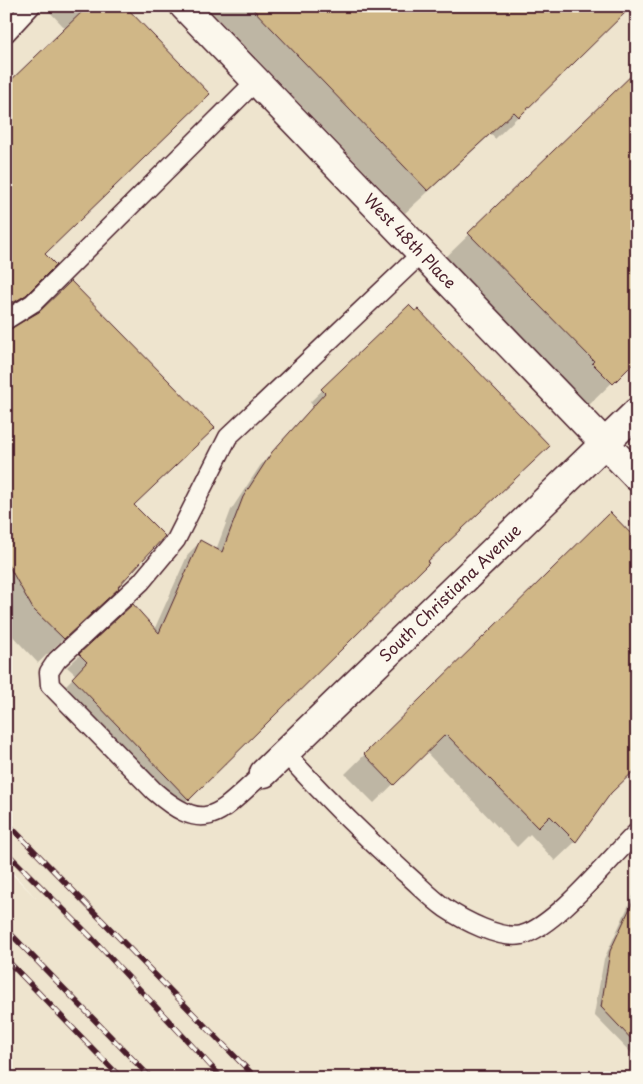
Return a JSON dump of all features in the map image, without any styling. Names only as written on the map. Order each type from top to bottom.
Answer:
[{"type":"street","name":"West 48th Place","points":[[184,6],[637,477]]},
{"type":"street","name":"South Christiana Avenue","points":[[264,773],[637,412]]},
{"type":"lane","points":[[6,33],[31,6]]},
{"type":"lane","points":[[6,320],[33,303],[256,81]]},
{"type":"lane","points":[[264,773],[223,809],[204,818],[188,815],[170,804],[147,784],[50,684],[48,672],[57,660],[141,582],[176,540],[228,436],[422,253]]},
{"type":"lane","points":[[285,752],[371,843],[445,908],[488,931],[509,936],[522,935],[541,925],[560,911],[637,832]]},
{"type":"shaded area","points":[[6,6],[637,6],[637,1078],[6,1078],[6,868],[36,898],[6,866]]},
{"type":"building","points":[[88,6],[125,6],[210,94],[45,254],[56,265],[26,295],[6,307],[6,85]]},
{"type":"building","points":[[250,6],[632,6],[519,117],[514,112],[428,191]]},
{"type":"building","points":[[637,70],[637,360],[613,384],[592,363],[594,361],[468,233]]},
{"type":"building","points":[[71,281],[215,428],[134,505],[165,536],[119,588],[64,639],[33,609],[6,561],[6,331],[39,312]]},
{"type":"building","points":[[409,305],[415,311],[418,309],[550,446],[427,562],[429,563],[189,800],[72,678],[87,662],[79,654],[133,604],[159,633],[200,540],[222,552],[243,497],[272,452],[325,393],[321,389]]},
{"type":"building","points":[[610,512],[637,540],[637,768],[611,793],[576,842],[550,816],[538,828],[446,734],[394,785],[364,754]]},
{"type":"building","points":[[637,893],[637,1045],[601,1007],[610,951]]},
{"type":"railway","points":[[6,822],[256,1078]]},
{"type":"railway","points":[[6,852],[92,938],[222,1078]]},
{"type":"railway","points":[[6,929],[151,1078]]},
{"type":"railway","points":[[6,959],[121,1078]]}]
